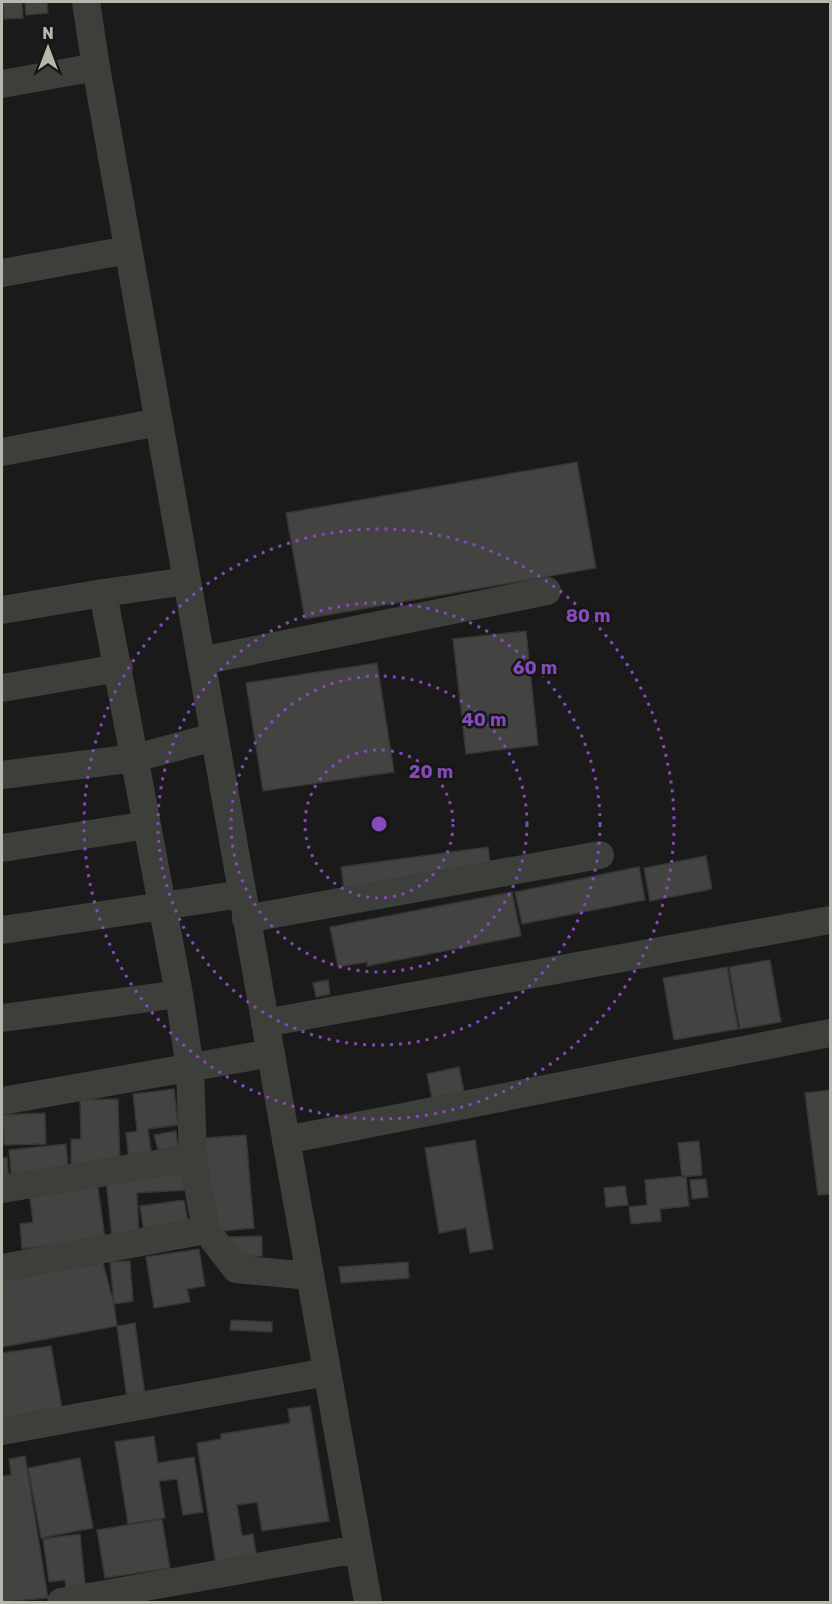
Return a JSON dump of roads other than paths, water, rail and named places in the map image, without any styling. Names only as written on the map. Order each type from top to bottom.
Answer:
[{"type":"street","points":[[86,2],[186,581],[368,1602]]},
{"type":"street","points":[[2,84],[96,67]]},
{"type":"street","points":[[2,273],[128,250]]},
{"type":"street","points":[[2,452],[159,422]]},
{"type":"street","points":[[2,610],[186,581]]},
{"type":"street","points":[[201,661],[547,591]]},
{"type":"street","points":[[103,593],[179,994],[190,1068],[193,1158],[206,1230],[236,1269],[310,1276]]},
{"type":"street","points":[[2,688],[119,668]]},
{"type":"street","points":[[2,775],[135,758],[214,736]]},
{"type":"street","points":[[2,848],[147,825]]},
{"type":"street","points":[[2,930],[163,907],[244,906],[600,855]]},
{"type":"street","points":[[265,1023],[831,920]]},
{"type":"street","points":[[2,1018],[179,994]]},
{"type":"street","points":[[286,1140],[831,1033]]},
{"type":"street","points":[[2,1101],[271,1053]]},
{"type":"street","points":[[2,1190],[193,1158]]},
{"type":"street","points":[[2,1268],[206,1230]]},
{"type":"street","points":[[2,1431],[327,1372]]},
{"type":"street","points":[[61,1602],[358,1549]]}]
